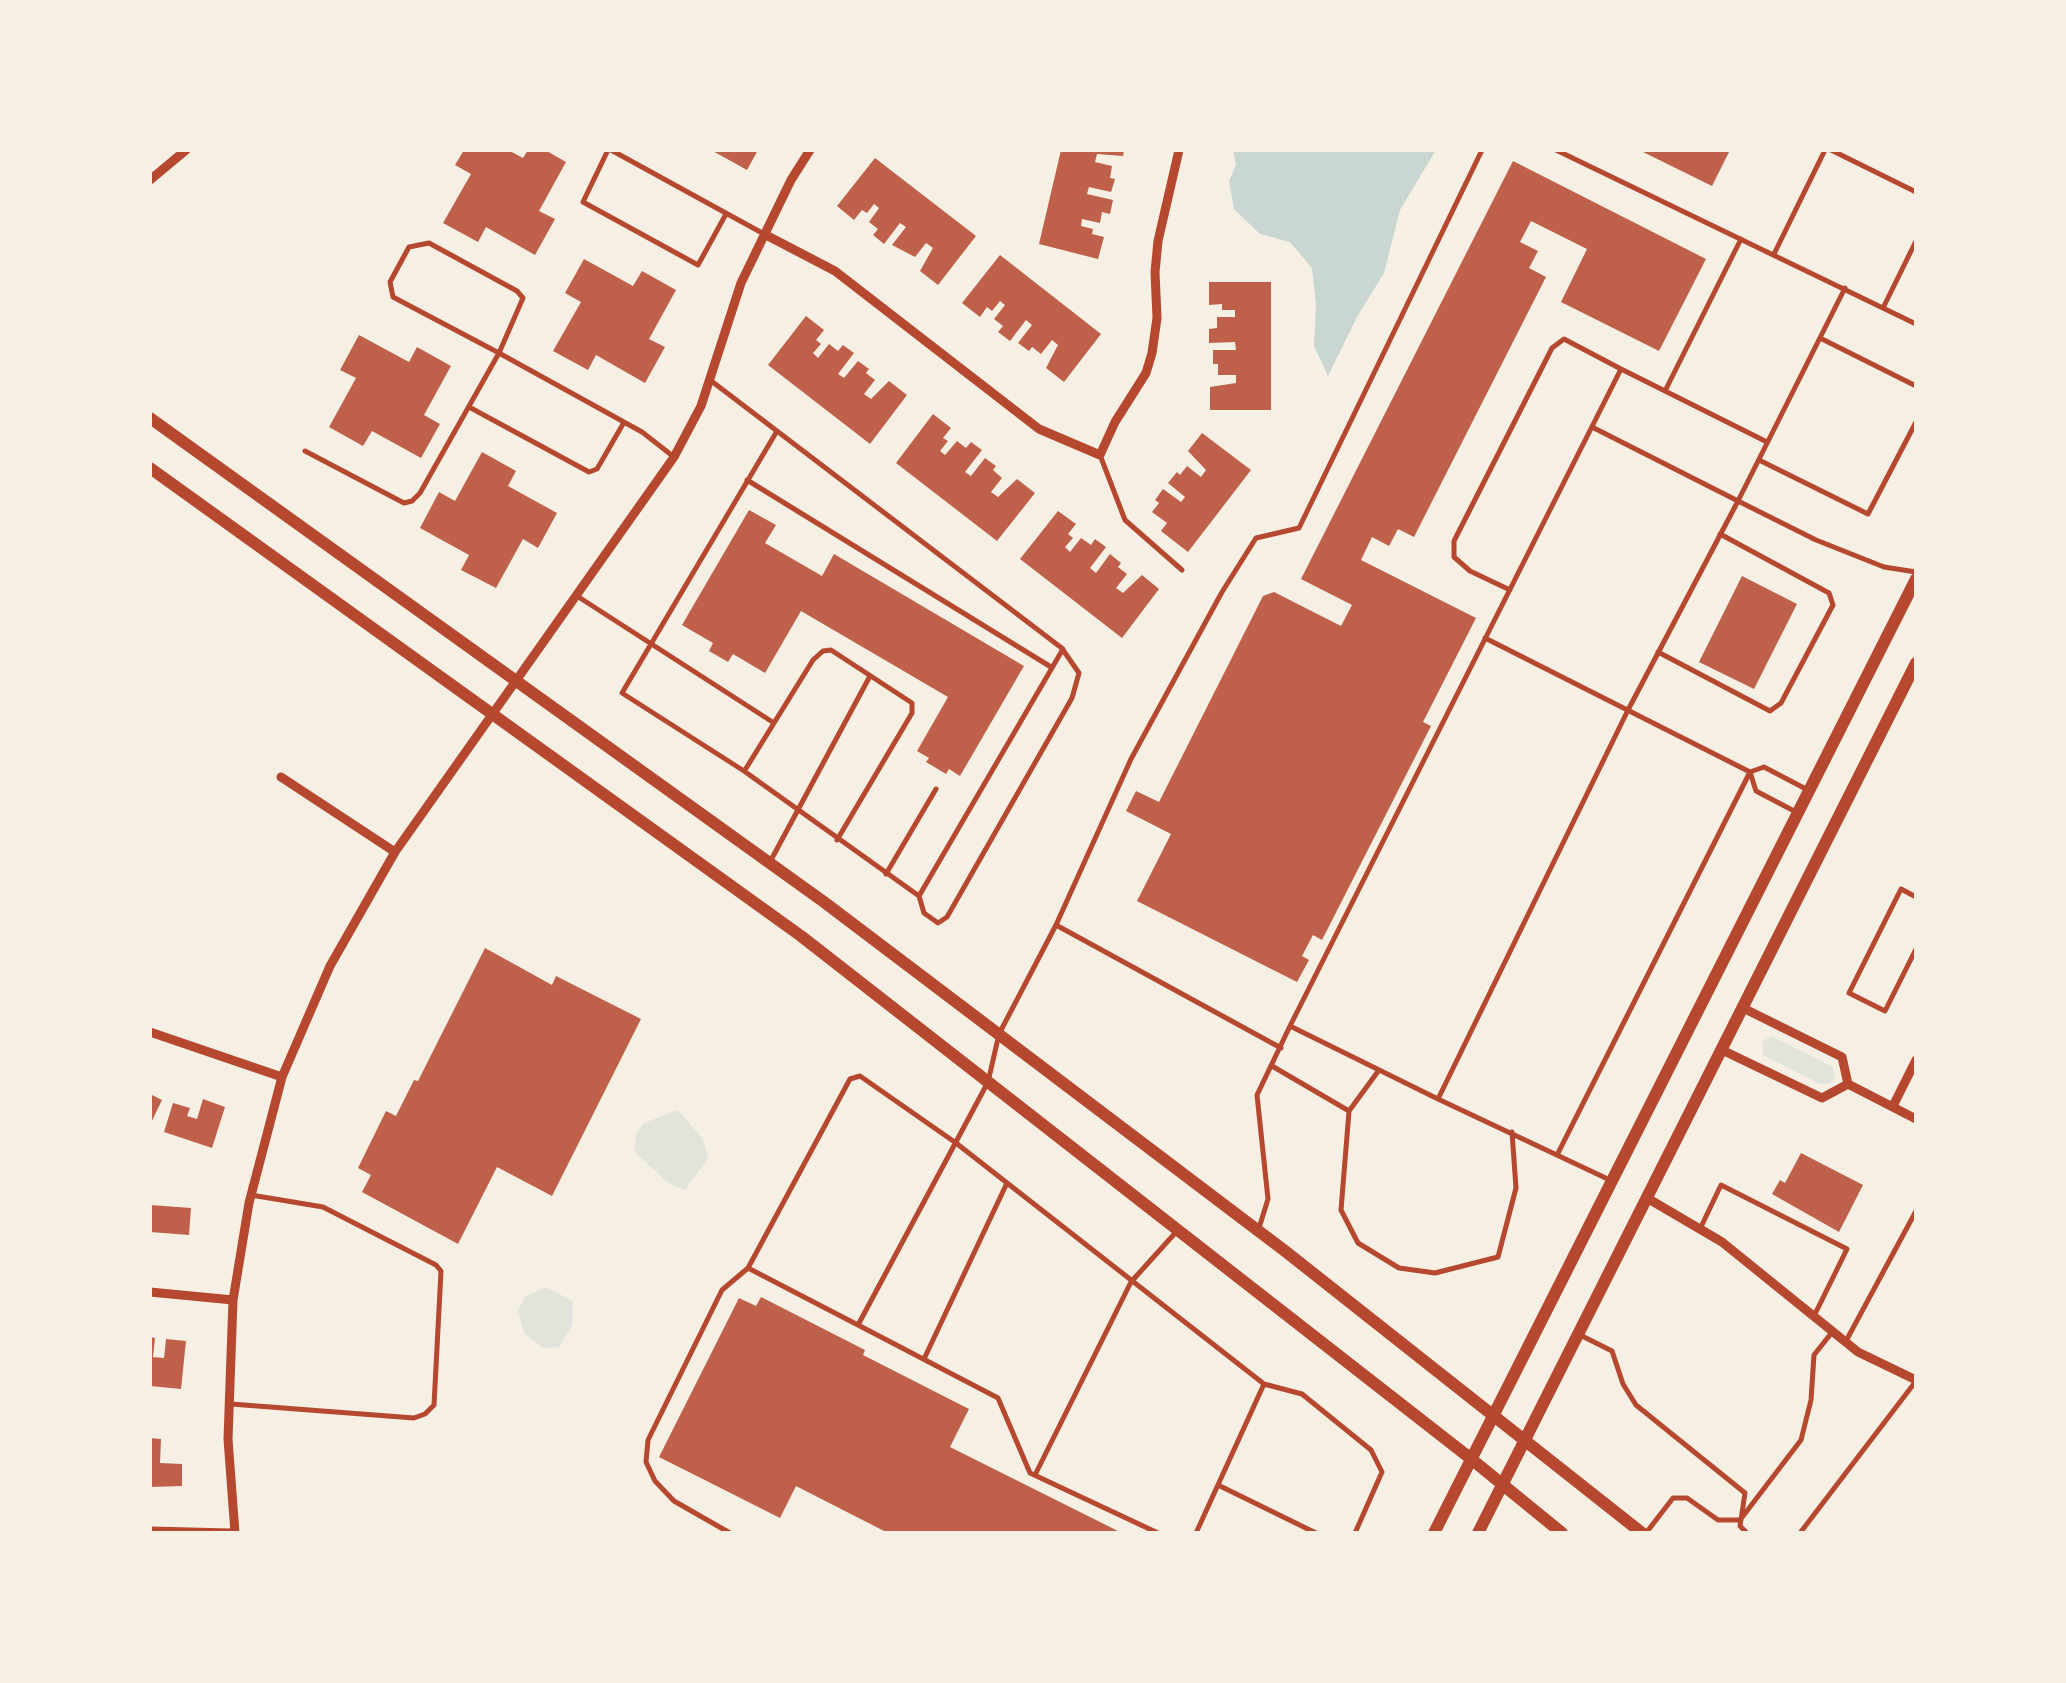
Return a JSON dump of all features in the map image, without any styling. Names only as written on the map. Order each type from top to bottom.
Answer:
[{"type":"main road","points":[[150,418],[770,863],[1258,1231],[1644,1533]]},
{"type":"main road","points":[[150,468],[801,936],[1562,1533]]},
{"type":"main road","points":[[1434,1533],[1916,575]]},
{"type":"main road","points":[[1478,1533],[1916,662]]},
{"type":"street","points":[[150,180],[186,150]]},
{"type":"street","points":[[150,1530],[233,1533],[228,1403],[233,1300],[251,1195],[282,1078],[330,966],[394,852],[674,456],[701,406],[741,283],[810,150]]},
{"type":"street","points":[[764,234],[836,271],[1039,429],[1100,455],[1135,394],[1152,353],[1157,318],[1158,241],[1179,150]]},
{"type":"street","points":[[281,777],[394,852]]},
{"type":"street","points":[[1743,1008],[1842,1057],[1848,1084]]},
{"type":"street","points":[[150,1032],[282,1078]]},
{"type":"street","points":[[1722,1050],[1822,1098],[1848,1084]]},
{"type":"street","points":[[1893,1106],[1916,1060]]},
{"type":"street","points":[[1848,1084],[1916,1120]]},
{"type":"street","points":[[1647,1198],[1722,1242],[1858,1352],[1916,1380]]},
{"type":"street","points":[[150,1292],[233,1300]]},
{"type":"lane","points":[[726,214],[698,266],[583,202],[610,150],[764,234]]},
{"type":"lane","points":[[858,1325],[988,1082],[999,1034],[1056,925],[1131,759],[1222,592],[1256,538],[1299,528],[1482,150]]},
{"type":"lane","points":[[1556,150],[1916,324]]},
{"type":"lane","points":[[1774,254],[1828,150],[1916,192]]},
{"type":"lane","points":[[1665,391],[1741,239]]},
{"type":"lane","points":[[1884,308],[1916,241]]},
{"type":"lane","points":[[305,451],[404,504],[412,502],[469,407],[498,353],[523,298],[517,290],[429,244],[410,247],[390,282],[393,297],[498,353],[624,423],[674,456]]},
{"type":"lane","points":[[1438,1099],[1628,710],[1845,288]]},
{"type":"lane","points":[[1820,338],[1916,386]]},
{"type":"lane","points":[[1510,590],[1470,571],[1454,557],[1454,540],[1552,348],[1564,340],[1767,442]]},
{"type":"lane","points":[[1258,1231],[1268,1198],[1257,1095],[1621,369]]},
{"type":"lane","points":[[710,380],[776,430],[1063,649],[1079,673],[1072,698],[947,916],[938,923],[924,913],[919,896],[744,771],[622,693],[776,430]]},
{"type":"lane","points":[[469,407],[589,472],[597,469],[624,423]]},
{"type":"lane","points":[[1758,460],[1868,514],[1916,422]]},
{"type":"lane","points":[[1592,427],[1816,540],[1884,567],[1916,575]]},
{"type":"lane","points":[[1100,455],[1125,520],[1182,570]]},
{"type":"lane","points":[[747,480],[1052,668]]},
{"type":"lane","points":[[1658,652],[1770,711],[1781,703],[1833,605],[1829,593],[1720,534]]},
{"type":"lane","points":[[575,594],[774,723]]},
{"type":"lane","points":[[1485,638],[1750,772],[1764,768],[1808,790]]},
{"type":"lane","points":[[919,896],[1063,649]]},
{"type":"lane","points":[[744,771],[813,660],[823,651],[831,650],[912,703],[912,713],[837,840]]},
{"type":"lane","points":[[770,863],[870,676]]},
{"type":"lane","points":[[1750,772],[1756,791],[1798,813]]},
{"type":"lane","points":[[1558,1153],[1750,772]]},
{"type":"lane","points":[[886,874],[936,789]]},
{"type":"lane","points":[[1916,897],[1901,889],[1849,993],[1885,1011],[1916,949]]},
{"type":"lane","points":[[1056,925],[1282,1048]]},
{"type":"lane","points":[[1290,1026],[1612,1181]]},
{"type":"lane","points":[[1272,1066],[1349,1111]]},
{"type":"lane","points":[[1379,1070],[1349,1111],[1341,1210],[1358,1243],[1399,1268],[1434,1273],[1498,1257],[1516,1188],[1512,1132]]},
{"type":"lane","points":[[730,1533],[674,1501],[655,1481],[646,1462],[648,1440],[722,1290],[748,1268],[850,1079],[860,1076],[956,1142],[1264,1384],[1302,1394],[1371,1450],[1382,1472],[1355,1533]]},
{"type":"lane","points":[[924,1359],[1007,1184]]},
{"type":"lane","points":[[1700,1228],[1721,1185],[1847,1249],[1814,1316]]},
{"type":"lane","points":[[228,1403],[414,1418],[425,1414],[434,1404],[441,1271],[436,1265],[323,1207],[251,1195]]},
{"type":"lane","points":[[1846,1342],[1916,1211]]},
{"type":"lane","points":[[1036,1475],[1131,1282],[1177,1231]]},
{"type":"lane","points":[[748,1268],[998,1398],[1030,1472],[1158,1533]]},
{"type":"lane","points":[[1740,1520],[1801,1440],[1812,1400],[1814,1355],[1833,1331]]},
{"type":"lane","points":[[1579,1334],[1612,1351],[1623,1384],[1636,1405],[1745,1493],[1740,1526],[1746,1533]]},
{"type":"lane","points":[[1800,1533],[1916,1380]]},
{"type":"lane","points":[[1196,1533],[1264,1384]]},
{"type":"lane","points":[[1218,1484],[1316,1533]]},
{"type":"lane","points":[[1644,1533],[1674,1498],[1687,1498],[1718,1520],[1740,1520]]},
{"type":"shaded area","points":[[1233,150],[1436,150],[1400,210],[1384,273],[1328,376],[1314,346],[1316,305],[1312,268],[1290,242],[1260,234],[1234,209],[1229,181],[1236,165]]},
{"type":"shaded area","points":[[1771,1036],[1833,1067],[1835,1077],[1831,1083],[1820,1084],[1763,1055],[1762,1042]]},
{"type":"shaded area","points":[[678,1110],[703,1139],[708,1158],[685,1190],[668,1183],[634,1151],[636,1134],[644,1123]]},
{"type":"shaded area","points":[[545,1287],[573,1301],[572,1325],[559,1347],[543,1348],[524,1333],[518,1310],[525,1297]]},
{"type":"building","points":[[464,150],[508,150],[523,158],[528,150],[545,150],[566,162],[539,211],[555,219],[535,255],[486,227],[478,242],[443,223],[471,174],[455,165]]},
{"type":"building","points":[[711,150],[758,150],[747,170]]},
{"type":"building","points":[[1061,150],[1124,150],[1123,156],[1097,154],[1095,162],[1112,166],[1110,178],[1115,179],[1111,192],[1089,187],[1087,194],[1113,200],[1110,214],[1102,212],[1100,223],[1082,219],[1081,226],[1104,237],[1098,259],[1039,244]]},
{"type":"building","points":[[1639,150],[1730,150],[1712,186]]},
{"type":"building","points":[[875,158],[976,236],[938,285],[920,271],[933,248],[926,243],[915,257],[892,245],[906,227],[900,223],[884,244],[873,235],[878,229],[869,222],[879,208],[874,204],[854,220],[837,206]]},
{"type":"building","points":[[1513,161],[1706,259],[1659,351],[1561,302],[1587,249],[1531,221],[1520,242],[1538,251],[1529,268],[1546,277],[1414,537],[1398,529],[1389,546],[1372,537],[1361,560],[1476,618],[1423,722],[1431,726],[1322,940],[1313,935],[1302,956],[1309,960],[1297,982],[1137,901],[1171,834],[1126,811],[1136,791],[1159,802],[1263,596],[1274,592],[1341,626],[1352,605],[1301,579]]},
{"type":"building","points":[[1000,255],[1101,334],[1064,382],[1046,368],[1058,345],[1052,340],[1041,354],[1032,347],[1029,351],[1018,343],[1032,325],[1026,320],[1010,341],[998,332],[1003,326],[994,319],[1005,305],[1000,301],[992,311],[987,307],[980,317],[962,303]]},
{"type":"building","points":[[584,259],[633,286],[642,271],[676,290],[649,339],[665,347],[645,383],[596,355],[588,370],[553,351],[581,302],[565,293]]},
{"type":"building","points":[[1209,282],[1271,282],[1271,410],[1210,410],[1210,387],[1236,383],[1236,375],[1218,375],[1213,350],[1236,350],[1235,342],[1209,343],[1209,329],[1217,328],[1217,317],[1235,317],[1235,310],[1222,310],[1222,304],[1209,305]]},
{"type":"building","points":[[806,316],[824,330],[816,340],[821,344],[813,353],[818,358],[829,344],[838,351],[843,345],[854,353],[838,374],[844,378],[858,361],[875,380],[864,394],[871,399],[889,381],[907,395],[870,444],[768,365]]},
{"type":"building","points":[[359,335],[409,362],[417,347],[451,366],[424,415],[440,424],[421,458],[372,431],[363,446],[329,427],[356,378],[340,370]]},
{"type":"building","points":[[933,414],[951,428],[940,451],[945,455],[957,441],[966,448],[971,442],[982,450],[965,472],[971,476],[985,458],[996,466],[993,470],[1002,478],[991,492],[998,497],[1017,479],[1035,493],[997,541],[896,463]]},
{"type":"building","points":[[1202,433],[1251,470],[1188,552],[1161,531],[1167,523],[1152,512],[1163,489],[1181,502],[1185,497],[1168,483],[1177,472],[1180,475],[1187,466],[1201,477],[1206,470],[1188,451]]},
{"type":"building","points":[[482,452],[516,471],[508,486],[557,513],[538,548],[523,539],[496,588],[461,570],[469,555],[420,528],[439,492],[455,501]]},
{"type":"building","points":[[749,510],[776,525],[765,543],[822,576],[834,554],[1024,666],[960,776],[949,769],[946,774],[926,762],[929,758],[917,751],[948,697],[801,611],[765,673],[733,654],[728,662],[709,651],[713,643],[682,625]]},
{"type":"building","points":[[1058,511],[1076,524],[1068,534],[1073,538],[1065,547],[1070,552],[1081,538],[1091,545],[1095,539],[1106,547],[1090,568],[1096,573],[1110,554],[1127,574],[1116,588],[1123,593],[1142,575],[1159,589],[1122,638],[1020,559]]},
{"type":"building","points":[[1742,576],[1797,604],[1754,689],[1699,662]]},
{"type":"building","points":[[485,948],[552,985],[556,976],[641,1019],[552,1196],[497,1167],[458,1244],[362,1192],[371,1175],[358,1168],[386,1111],[396,1116],[414,1080],[418,1081]]},
{"type":"building","points":[[150,1094],[162,1100],[150,1125]]},
{"type":"building","points":[[203,1099],[225,1107],[212,1148],[164,1132],[173,1103],[190,1108],[187,1116],[197,1119]]},
{"type":"building","points":[[1801,1153],[1863,1185],[1839,1232],[1772,1194],[1780,1180],[1785,1183]]},
{"type":"building","points":[[150,1205],[191,1208],[189,1235],[150,1232]]},
{"type":"building","points":[[761,1297],[969,1409],[950,1447],[1122,1533],[888,1533],[796,1486],[780,1518],[659,1457],[739,1298],[756,1306]]},
{"type":"building","points":[[150,1337],[155,1338],[153,1357],[164,1358],[166,1339],[186,1341],[181,1389],[150,1386]]},
{"type":"building","points":[[150,1438],[161,1439],[160,1463],[182,1464],[182,1486],[150,1487]]}]
